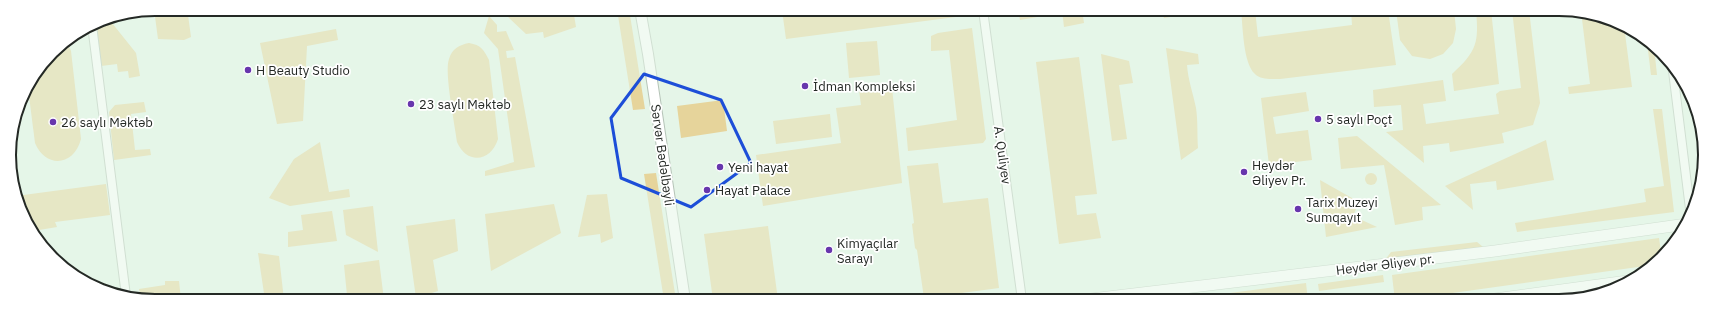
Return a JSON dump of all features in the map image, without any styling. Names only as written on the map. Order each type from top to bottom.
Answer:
[{"type":"main road","name":"Heydər Əliyev pr.","points":[[1134,294],[1488,252],[1678,225]]},
{"type":"main road","points":[[1532,294],[1612,283]]},
{"type":"street","name":"Sərvər Bədəlbəyli","points":[[641,16],[684,294]]},
{"type":"street","name":"A. Quliyev","points":[[984,16],[1021,294]]},
{"type":"street","points":[[93,31],[125,290]]},
{"type":"street","points":[[1674,78],[1689,204]]},
{"type":"highlighted area","points":[[644,74],[721,100],[751,163],[691,207],[621,178],[611,118]]},
{"type":"shaded area","points":[[155,16],[188,16],[191,37],[184,40],[158,39]]},
{"type":"shaded area","points":[[489,16],[497,25],[497,32],[506,31],[514,50],[506,51],[507,58],[515,57],[535,167],[485,176],[485,171],[514,162],[498,49],[484,33]]},
{"type":"shaded area","points":[[507,16],[574,16],[576,27],[544,38],[543,32],[526,34]]},
{"type":"shaded area","points":[[618,16],[630,16],[645,109],[633,110]]},
{"type":"shaded area","points":[[783,16],[963,16],[786,39]]},
{"type":"shaded area","points":[[1019,16],[1043,16],[1020,20]]},
{"type":"shaded area","points":[[1063,16],[1083,16],[1084,23],[1064,27]]},
{"type":"shaded area","points":[[1163,16],[1176,16],[1164,18]]},
{"type":"shaded area","points":[[1242,16],[1256,16],[1258,37],[1352,25],[1351,16],[1389,16],[1396,65],[1280,79],[1267,79],[1257,76],[1251,69],[1244,44]]},
{"type":"shaded area","points":[[1397,16],[1455,16],[1456,29],[1453,43],[1443,54],[1430,59],[1412,56],[1400,40]]},
{"type":"shaded area","points":[[1476,16],[1492,16],[1499,84],[1454,91],[1452,74],[1467,59],[1474,46],[1477,31]]},
{"type":"shaded area","points":[[1513,16],[1530,16],[1540,103],[1533,125],[1502,133],[1504,143],[1450,152],[1449,143],[1423,146],[1424,163],[1386,132],[1403,130],[1401,105],[1374,107],[1373,90],[1443,80],[1446,101],[1423,104],[1426,124],[1499,114],[1496,94],[1500,91],[1521,88]]},
{"type":"shaded area","points":[[1582,18],[1604,23],[1625,33],[1632,87],[1569,94],[1568,87],[1590,84]]},
{"type":"shaded area","points":[[112,23],[136,53],[140,76],[129,78],[128,71],[118,72],[117,64],[101,66],[97,29]]},
{"type":"shaded area","points":[[972,28],[986,139],[983,143],[908,151],[906,128],[957,120],[949,50],[931,51],[931,36],[938,33]]},
{"type":"shaded area","points":[[336,29],[338,40],[307,46],[303,121],[277,124],[260,43]]},
{"type":"shaded area","points":[[877,41],[880,75],[849,78],[846,43]]},
{"type":"shaded area","points":[[469,43],[482,48],[489,60],[498,139],[495,147],[490,152],[479,158],[467,154],[461,149],[457,142],[448,75],[450,56],[456,48]]},
{"type":"shaded area","points":[[69,46],[71,51],[81,139],[72,155],[60,161],[46,157],[35,143],[29,97],[39,78],[50,63]]},
{"type":"shaded area","points":[[1166,48],[1198,54],[1199,64],[1187,65],[1189,81],[1196,108],[1198,148],[1181,160]]},
{"type":"shaded area","points":[[1648,48],[1655,54],[1657,75],[1651,75]]},
{"type":"shaded area","points":[[1101,54],[1129,61],[1133,83],[1119,85],[1127,139],[1112,141]]},
{"type":"shaded area","points":[[1079,57],[1097,194],[1075,196],[1077,215],[1096,213],[1101,238],[1059,244],[1036,62]]},
{"type":"shaded area","points":[[892,88],[902,183],[763,206],[756,155],[841,143],[836,108],[861,105],[859,90]]},
{"type":"shaded area","points":[[1306,92],[1309,111],[1273,117],[1276,134],[1308,130],[1312,160],[1269,165],[1261,98]]},
{"type":"shaded area","points":[[723,100],[727,131],[681,138],[677,106]]},
{"type":"shaded area","points":[[144,102],[146,112],[131,114],[135,150],[150,149],[151,155],[114,160],[109,112],[115,105]]},
{"type":"shaded area","points":[[1653,109],[1662,109],[1674,212],[1517,232],[1515,223],[1646,202],[1644,189],[1664,186]]},
{"type":"shaded area","points":[[830,114],[832,137],[776,144],[773,121]]},
{"type":"shaded area","points":[[1357,136],[1441,205],[1422,207],[1423,220],[1395,225],[1384,165],[1341,169],[1338,138]]},
{"type":"shaded area","points":[[1546,140],[1554,180],[1497,190],[1496,181],[1470,184],[1473,210],[1445,186]]},
{"type":"shaded area","points":[[320,142],[329,192],[349,189],[350,197],[290,206],[269,198],[294,159]]},
{"type":"shaded area","points":[[938,163],[943,203],[988,198],[999,288],[954,294],[923,294],[917,250],[915,248],[912,224],[914,223],[907,166]]},
{"type":"shaded area","points":[[656,173],[675,294],[663,294],[644,174]]},
{"type":"shaded area","points":[[1369,173],[1373,173],[1377,179],[1373,185],[1369,185],[1365,181],[1365,177]]},
{"type":"shaded area","points":[[1320,180],[1359,202],[1353,216],[1377,227],[1326,237]]},
{"type":"shaded area","points":[[106,184],[110,215],[55,222],[57,227],[39,230],[22,195]]},
{"type":"shaded area","points":[[607,194],[613,238],[601,243],[600,234],[578,237],[587,195]]},
{"type":"shaded area","points":[[554,204],[561,233],[491,271],[485,214]]},
{"type":"shaded area","points":[[373,206],[378,252],[346,235],[343,210]]},
{"type":"shaded area","points":[[332,211],[337,241],[288,247],[288,232],[303,230],[301,215]]},
{"type":"shaded area","points":[[455,219],[458,251],[433,260],[438,291],[429,294],[415,294],[406,226]]},
{"type":"shaded area","points":[[768,226],[777,294],[712,294],[704,234]]},
{"type":"shaded area","points":[[1659,238],[1661,249],[1642,266],[1445,294],[1394,294],[1392,275]]},
{"type":"shaded area","points":[[1477,242],[1483,247],[1385,260],[1391,252]]},
{"type":"shaded area","points":[[258,253],[279,256],[283,294],[264,294]]},
{"type":"shaded area","points":[[379,260],[383,294],[347,294],[344,265]]},
{"type":"shaded area","points":[[1383,275],[1384,282],[1319,291],[1318,284]]},
{"type":"shaded area","points":[[165,281],[179,281],[180,294],[140,293],[139,289],[165,285]]},
{"type":"shaded area","points":[[1306,283],[1307,294],[1223,294]]},
{"type":"place","name":"H Beauty Studio","points":[[248,70]]},
{"type":"place","name":"İdman Kompleksi","points":[[805,86]]},
{"type":"place","name":"23 saylı Məktəb","points":[[411,104]]},
{"type":"place","name":"5 saylı Poçt","points":[[1318,119]]},
{"type":"place","name":"26 saylı Məktəb","points":[[53,122]]},
{"type":"place","name":"Yeni hayat","points":[[720,167]]},
{"type":"place","name":"Heydər Əliyev Pr.","points":[[1244,172]]},
{"type":"place","name":"Hayat Palace","points":[[707,190]]},
{"type":"place","name":"Tarix Muzeyi Sumqayıt","points":[[1298,209]]},
{"type":"place","name":"Kimyaçılar Sarayı","points":[[829,250]]}]
